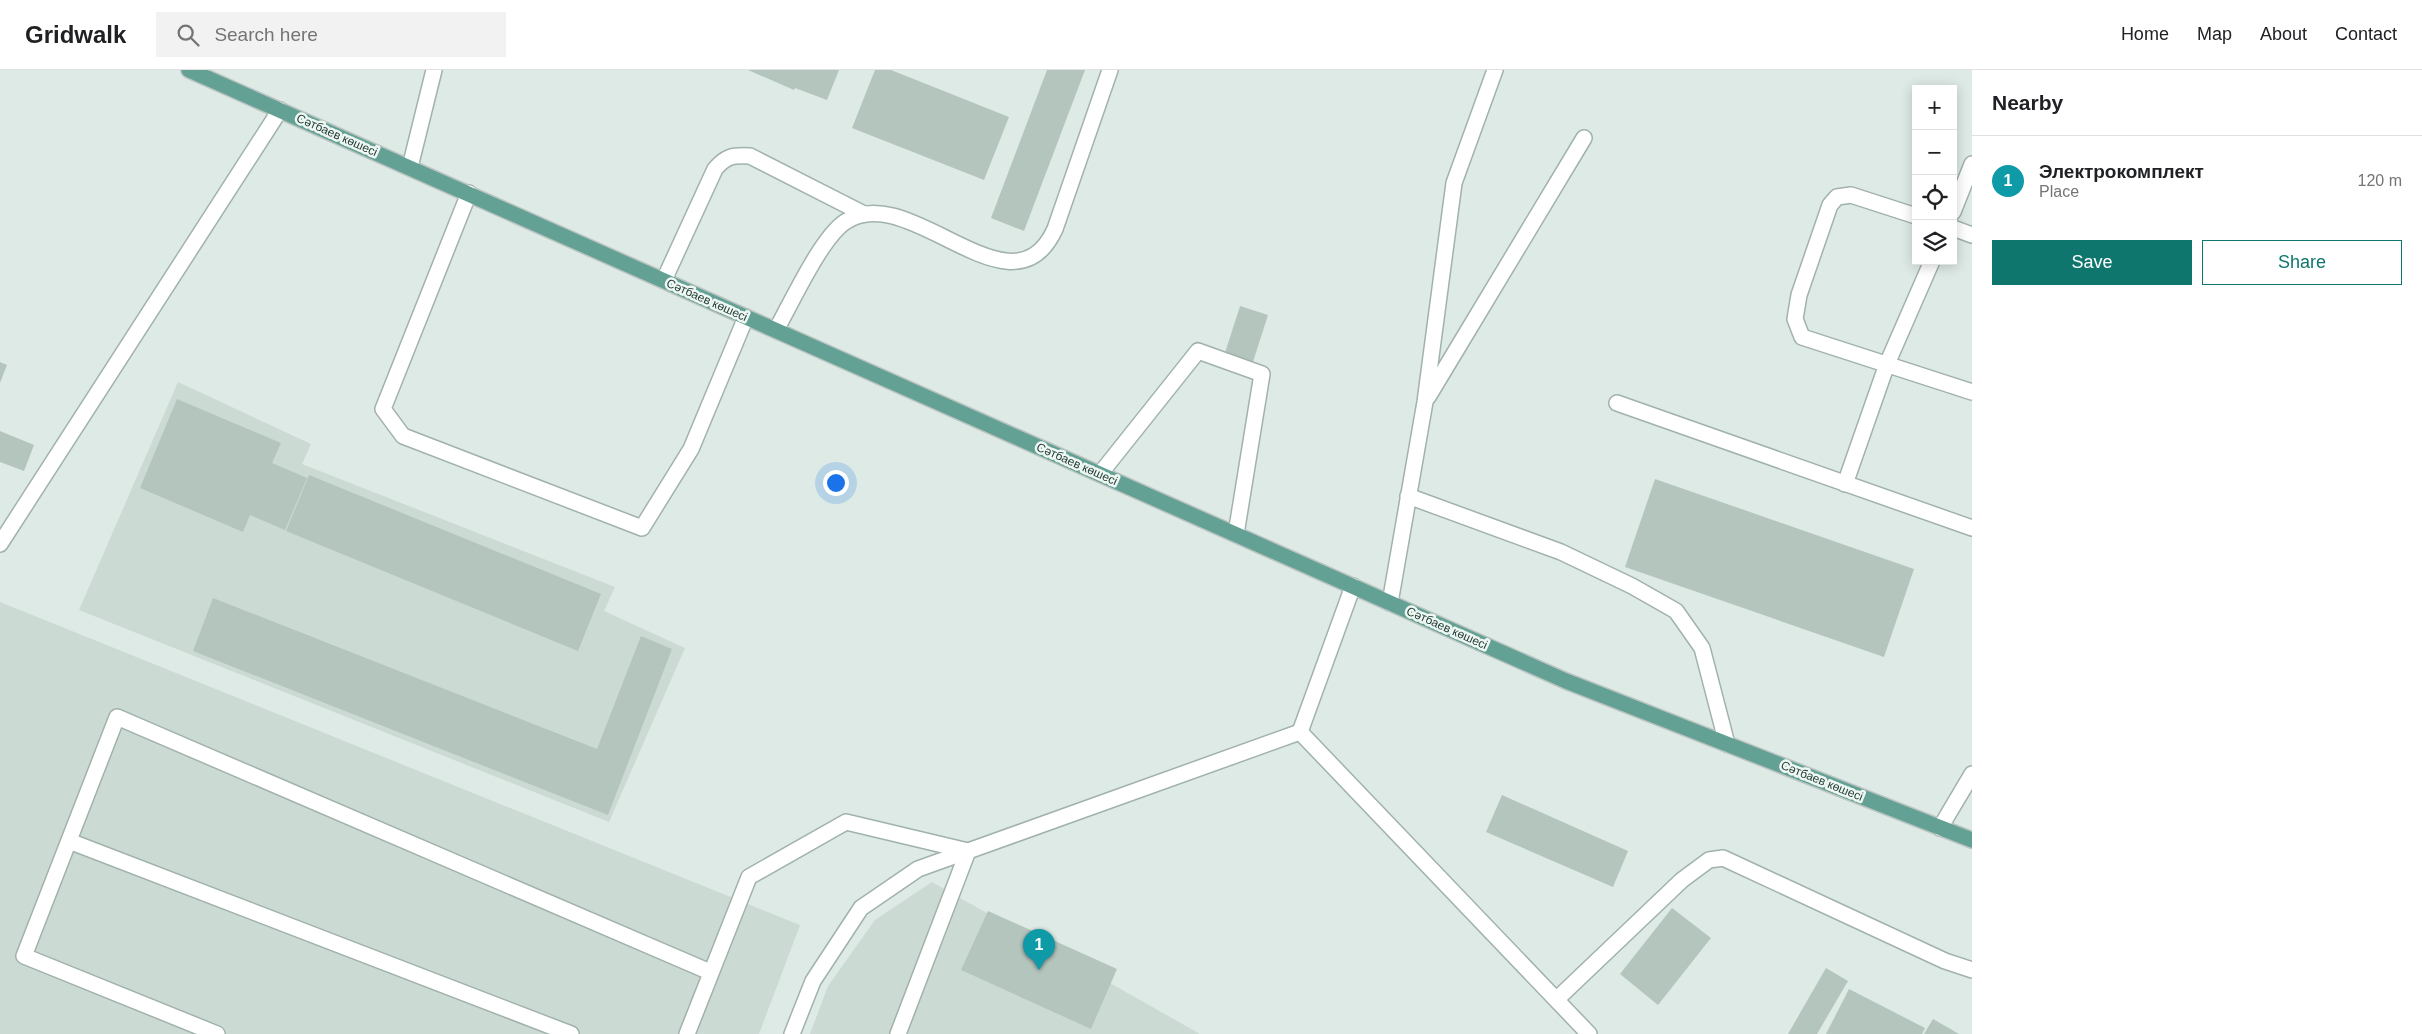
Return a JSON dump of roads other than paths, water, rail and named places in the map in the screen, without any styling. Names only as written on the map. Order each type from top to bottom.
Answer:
[{"type":"main road","name":"Сәтбаев көшесі","points":[[190,70],[207,72],[280,110],[1566,680],[1972,840]]},
{"type":"street","points":[[410,167],[434,70]]},
{"type":"street","points":[[664,280],[715,169],[723,159],[733,154],[750,156],[864,214],[899,217],[998,261],[1019,261],[1034,257],[1047,245],[1055,229],[1110,70]]},
{"type":"street","points":[[1390,603],[1425,402],[1454,183],[1495,70]]},
{"type":"street","points":[[0,544],[280,110]]},
{"type":"street","points":[[1425,402],[1584,138]]},
{"type":"street","points":[[1957,202],[1972,164]]},
{"type":"street","points":[[469,194],[383,409],[403,436],[642,528],[691,449],[746,317]]},
{"type":"street","points":[[1912,215],[1851,195],[1838,198],[1830,205],[1799,295],[1795,319],[1802,337],[1972,392]]},
{"type":"street","points":[[776,330],[830,235],[846,221],[864,214]]},
{"type":"street","points":[[1957,229],[1972,235]]},
{"type":"street","points":[[1845,484],[1887,364],[1930,265]]},
{"type":"street","points":[[1100,474],[1198,351],[1262,374],[1236,534]]},
{"type":"street","points":[[1617,402],[1972,528]]},
{"type":"street","points":[[1408,496],[1561,552],[1632,586],[1676,612],[1702,648],[1727,744]]},
{"type":"street","points":[[1300,732],[1353,586]]},
{"type":"street","points":[[218,1034],[24,956],[117,717],[710,972]]},
{"type":"street","points":[[792,1034],[813,981],[861,908],[918,869],[1300,732]]},
{"type":"street","points":[[1300,732],[1589,1034]]},
{"type":"street","points":[[1940,828],[1972,774]]},
{"type":"street","points":[[687,1034],[749,877],[846,822],[968,851]]},
{"type":"street","points":[[69,841],[571,1034]]},
{"type":"street","points":[[898,1034],[968,851]]},
{"type":"street","points":[[1557,999],[1682,880],[1709,860],[1723,858],[1945,960],[1972,970]]},
{"type":"place","name":"Электрокомплект","points":[[1039,970]]}]
